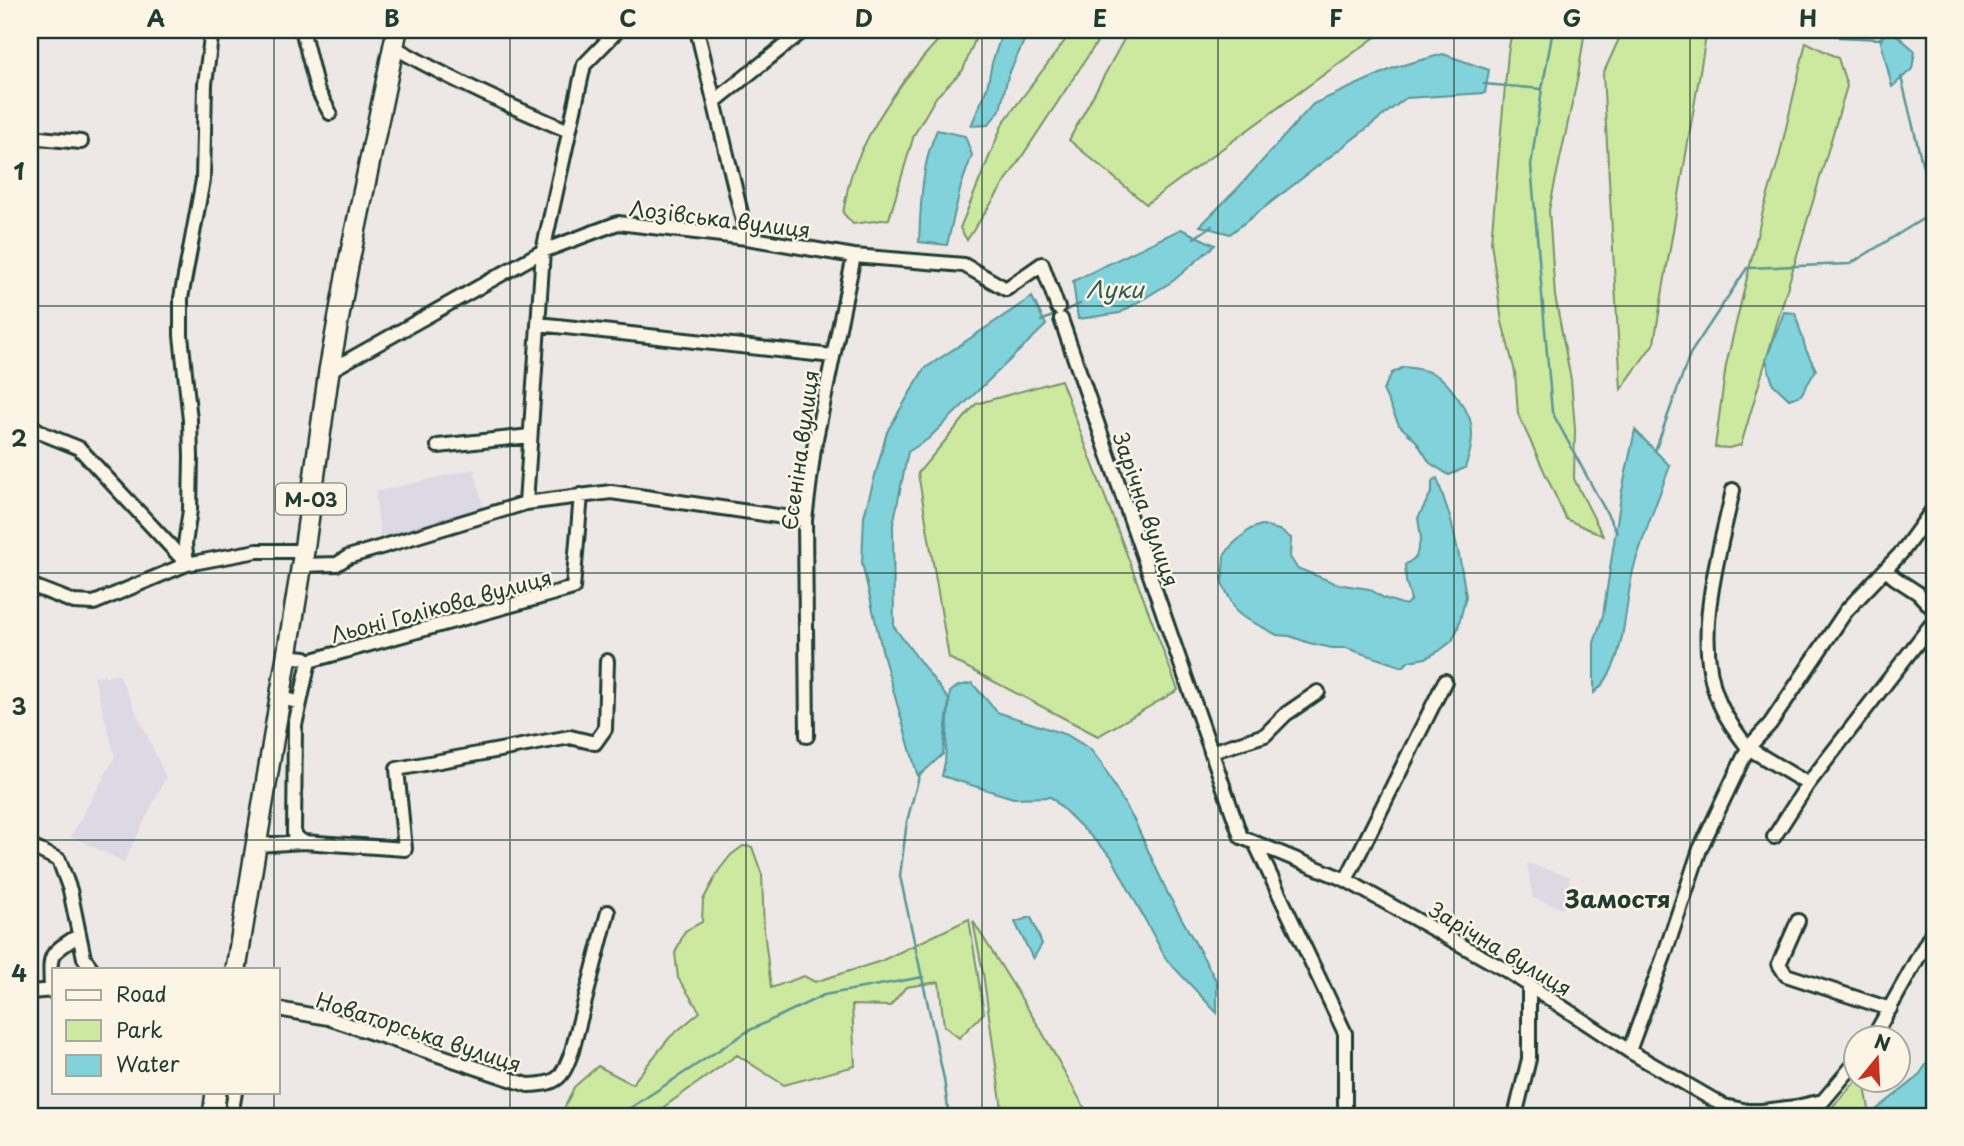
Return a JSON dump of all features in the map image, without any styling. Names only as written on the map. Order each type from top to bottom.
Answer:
[{"type":"highway","name":"М-03","points":[[236,968],[329,371],[396,38]]},
{"type":"highway","points":[[213,1116],[216,1094]]},
{"type":"street","points":[[187,564],[185,544],[190,510],[190,433],[180,318],[181,298],[203,180],[205,85],[212,30]]},
{"type":"street","points":[[300,30],[317,89],[330,113]]},
{"type":"street","points":[[526,503],[543,251],[584,65],[618,30]]},
{"type":"street","points":[[697,30],[747,238]]},
{"type":"street","points":[[715,101],[803,30]]},
{"type":"street","points":[[396,38],[440,74],[569,131]]},
{"type":"street","points":[[30,137],[81,142]]},
{"type":"street","name":"Лозівська вулиця","points":[[329,371],[543,251],[618,223],[747,238],[854,256],[964,265],[1006,289],[1042,264]]},
{"type":"street","name":"Єсеніна вулиця","points":[[807,736],[805,520],[814,448],[854,256]]},
{"type":"street","name":"Зарічна вулиця","points":[[1042,264],[1241,837],[1346,880],[1529,984],[1629,1051],[1724,1106],[1761,1114],[1823,1101],[1842,1079]]},
{"type":"street","points":[[538,324],[833,356]]},
{"type":"street","points":[[30,426],[79,448],[187,564]]},
{"type":"street","points":[[439,446],[530,436]]},
{"type":"street","points":[[1733,490],[1709,608],[1709,666],[1718,700],[1729,723],[1748,748],[1808,784]]},
{"type":"street","points":[[30,585],[74,601],[94,603],[187,564],[257,551],[338,564],[348,557],[526,503],[611,492],[805,520]]},
{"type":"street","name":"Льоні Голікова вулиця","points":[[286,656],[310,661],[573,588],[581,495]]},
{"type":"street","points":[[1629,1051],[1700,849],[1748,748],[1770,724],[1846,611],[1902,552],[1934,508]]},
{"type":"street","points":[[1902,552],[1900,569],[1905,584]]},
{"type":"street","points":[[1886,570],[1919,593],[1934,610]]},
{"type":"street","points":[[1870,587],[1905,584]]},
{"type":"street","points":[[1774,837],[1808,784],[1934,621]]},
{"type":"street","name":"Льоні Голікова вулиця","points":[[303,842],[294,835],[295,725],[310,661]]},
{"type":"street","points":[[257,845],[303,842],[405,849],[397,769],[570,737],[595,743],[605,729],[607,661]]},
{"type":"street","points":[[1346,880],[1445,681]]},
{"type":"street","points":[[1211,752],[1265,734],[1286,713],[1318,692]]},
{"type":"street","points":[[280,697],[300,703]]},
{"type":"street","points":[[1256,845],[1345,1033],[1345,1116]]},
{"type":"street","points":[[30,846],[59,860],[70,890],[84,958],[91,968]]},
{"type":"street","name":"Новаторська вулиця","points":[[280,1009],[328,1018],[528,1085],[549,1084],[564,1072],[572,1052],[608,912]]},
{"type":"street","points":[[1798,921],[1779,964],[1786,975],[1890,1009]]},
{"type":"street","points":[[1881,1024],[1934,929]]},
{"type":"street","points":[[30,992],[52,990],[50,960],[55,951],[79,934]]},
{"type":"street","points":[[1515,1116],[1529,1059],[1529,984]]},
{"type":"street","points":[[231,1116],[235,1094]]},
{"type":"shaded area","points":[[474,469],[484,510],[381,540],[375,492]]},
{"type":"shaded area","points":[[119,675],[166,777],[124,862],[71,836],[115,757],[94,677]]},
{"type":"shaded area","points":[[1527,863],[1570,877],[1563,909],[1533,898]]},
{"type":"green space","points":[[948,30],[978,32],[963,70],[936,97],[914,135],[889,219],[853,224],[843,213],[851,175],[861,150],[893,96]]},
{"type":"green space","points":[[1073,30],[1105,30],[967,240],[960,228],[1003,123]]},
{"type":"green space","points":[[1129,30],[1385,30],[1146,204],[1069,140]]},
{"type":"green space","points":[[1512,30],[1585,30],[1578,76],[1549,210],[1555,296],[1571,380],[1575,429],[1574,479],[1603,536],[1566,519],[1518,414],[1515,372],[1502,322],[1491,242]]},
{"type":"green space","points":[[1623,30],[1707,30],[1654,343],[1621,389],[1603,74]]},
{"type":"green space","points":[[1806,42],[1838,58],[1847,86],[1741,445],[1715,447],[1726,365]]},
{"type":"green space","points":[[1061,380],[1178,690],[1098,736],[949,658],[918,473],[976,404]]},
{"type":"green space","points":[[743,846],[752,847],[762,875],[764,930],[771,988],[804,976],[815,982],[881,961],[969,919],[984,1013],[959,1038],[944,1026],[939,982],[906,987],[890,1006],[852,1005],[855,1066],[784,1085],[737,1055],[651,1116],[567,1116],[564,1109],[574,1087],[598,1066],[632,1084],[670,1037],[700,1012],[678,978],[675,953],[685,931],[702,922],[703,900],[719,870],[731,855]]},
{"type":"green space","points":[[973,921],[1041,1030],[1089,1116],[1003,1116]]},
{"type":"green space","points":[[1844,1094],[1866,1094],[1870,1115],[1824,1116]]},
{"type":"water","points":[[1003,30],[1029,30],[1008,76],[1000,110],[988,125],[971,126],[987,88]]},
{"type":"water","points":[[1891,30],[1915,51],[1912,69],[1892,87],[1880,38]]},
{"type":"water","points":[[1443,54],[1489,70],[1485,93],[1406,98],[1230,234],[1200,226],[1313,104],[1396,67]]},
{"type":"water","points":[[937,130],[965,136],[972,155],[961,186],[947,245],[919,242],[925,170]]},
{"type":"water","name":"Луки","points":[[1181,229],[1215,245],[1173,281],[1120,313],[1078,319],[1073,281]]},
{"type":"water","points":[[1032,297],[1046,325],[928,439],[908,452],[893,525],[894,627],[949,700],[943,754],[918,777],[884,658],[862,563],[864,516],[887,432],[924,369]]},
{"type":"water","points":[[1784,312],[1795,313],[1806,350],[1816,370],[1801,395],[1789,399],[1773,384],[1766,360]]},
{"type":"water","points":[[1404,367],[1441,378],[1463,406],[1472,430],[1465,468],[1449,475],[1430,463],[1416,441],[1399,425],[1383,390],[1392,373]]},
{"type":"water","points":[[1635,430],[1670,466],[1634,567],[1619,651],[1605,681],[1594,693],[1594,643],[1603,615],[1621,496]]},
{"type":"water","points":[[1437,478],[1451,520],[1466,596],[1452,641],[1439,651],[1426,658],[1409,661],[1403,667],[1346,648],[1332,648],[1277,635],[1236,611],[1222,583],[1224,556],[1250,529],[1261,525],[1279,530],[1291,538],[1290,557],[1297,568],[1337,584],[1369,589],[1384,598],[1405,605],[1411,600],[1405,565],[1416,557],[1421,538],[1418,518],[1432,491],[1432,481]]},
{"type":"water","points":[[972,683],[997,712],[1067,735],[1090,749],[1101,763],[1135,822],[1168,894],[1217,982],[1217,1013],[1166,959],[1111,856],[1051,797],[1013,798],[942,776],[950,692],[958,686]]},
{"type":"water","points":[[1031,917],[1042,944],[1033,959],[1015,922]]},
{"type":"water","points":[[1934,1053],[1934,1116],[1868,1116],[1896,1094],[1912,1094],[1912,1082]]},
{"type":"waterway","points":[[1484,84],[1542,89],[1553,30]]},
{"type":"waterway","points":[[1838,30],[1839,37],[1882,39]]},
{"type":"waterway","points":[[1655,451],[1690,354],[1747,268],[1850,264],[1934,212],[1901,77]]},
{"type":"waterway","points":[[1542,89],[1531,165],[1552,412],[1617,532]]},
{"type":"waterway","points":[[1194,238],[1212,226]]},
{"type":"waterway","points":[[1041,321],[1080,304]]},
{"type":"waterway","points":[[920,773],[907,821],[900,876],[944,1079],[949,1116]]},
{"type":"waterway","points":[[618,1116],[748,1031],[824,995],[923,977]]},
{"type":"district","name":"Замостя","points":[[1618,898]]}]
